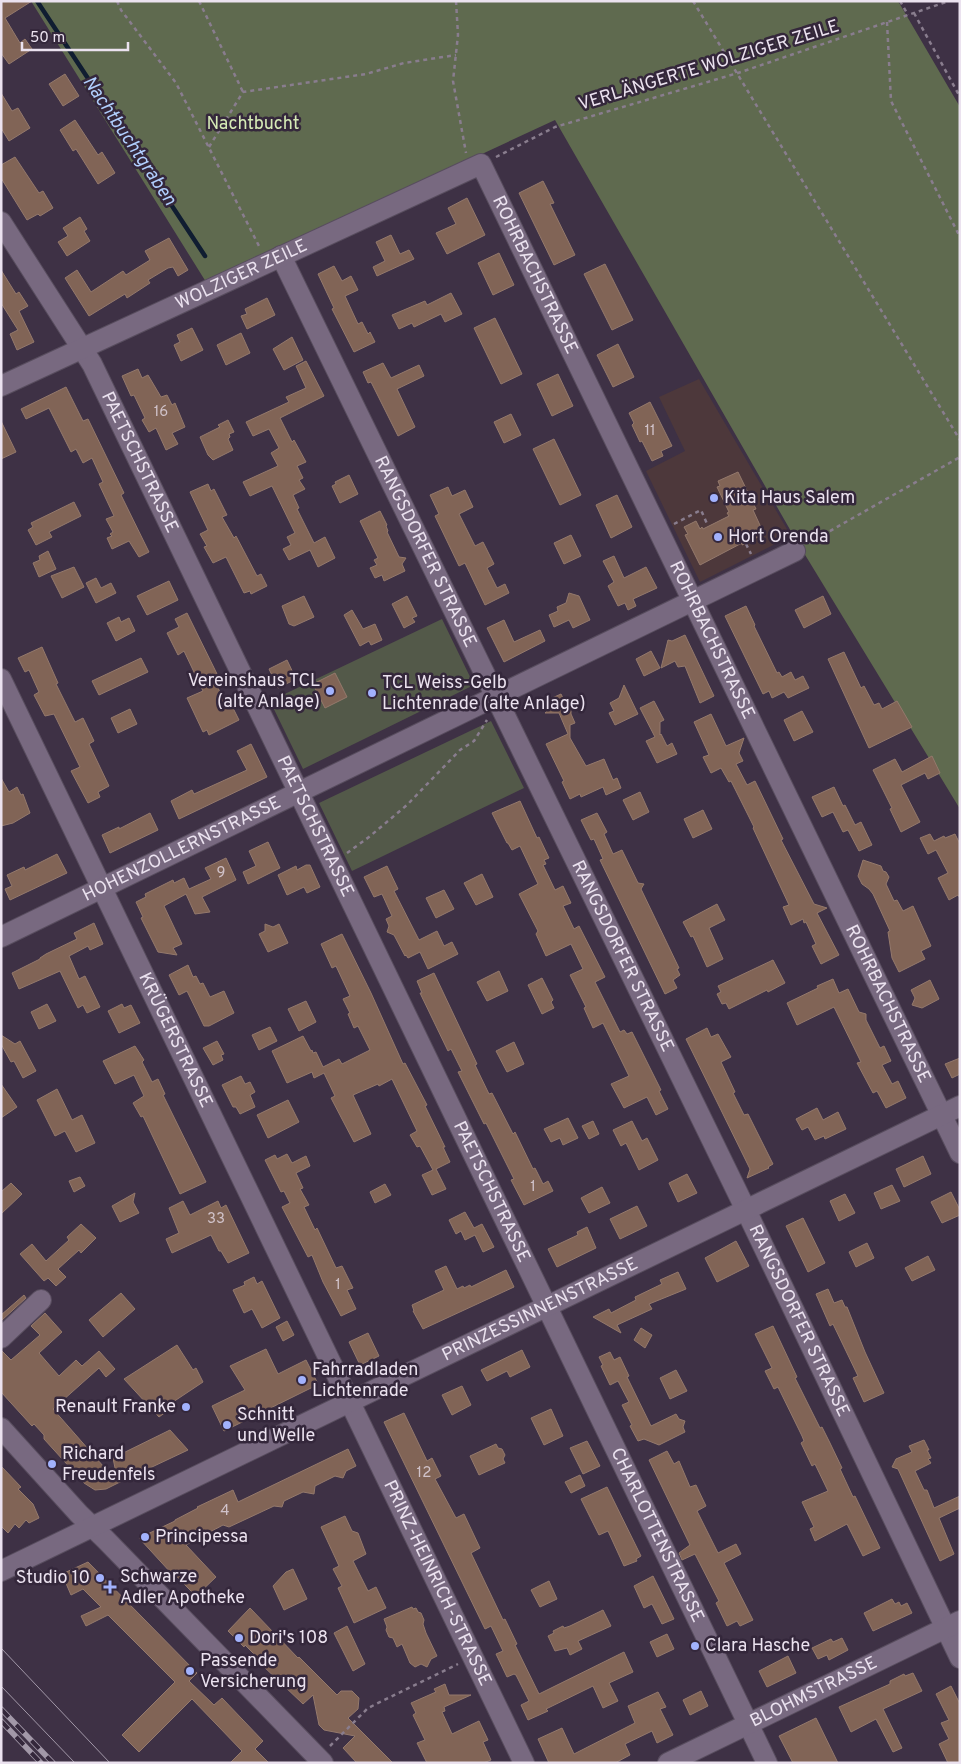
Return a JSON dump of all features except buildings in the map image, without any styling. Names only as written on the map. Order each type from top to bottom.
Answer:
[{"type":"street","name":"WOLZIGER ZEILE","points":[[1,386],[475,167]]},
{"type":"street","name":"ROHRBACHSTRASSE","points":[[475,167],[692,601],[960,1153]]},
{"type":"street","name":"PAETSCHSTRASSE","points":[[1,222],[92,364],[548,1306]]},
{"type":"street","name":"RANGSDORFER STRASSE","points":[[274,259],[493,704],[952,1624],[960,1658]]},
{"type":"street","name":"HOHENZOLLERNSTRASSE","points":[[1,937],[300,792],[493,704],[692,601],[795,551]]},
{"type":"street","name":"KRÜGERSTRASSE","points":[[1,679],[350,1402]]},
{"type":"street","name":"PRINZESSINNENSTRASSE","points":[[1,1571],[960,1106]]},
{"type":"street","points":[[1,1338],[41,1300]]},
{"type":"street","name":"CHARLOTTENSTRASSE","points":[[548,1306],[767,1763]]},
{"type":"street","name":"PRINZ-HEINRICH-STRASSE","points":[[350,1402],[524,1763]]},
{"type":"street","points":[[1,1428],[79,1514],[325,1756]]},
{"type":"street","name":"BLOHMSTRASSE","points":[[668,1763],[952,1624]]},
{"type":"path","points":[[117,1],[121,10],[176,84],[209,147],[274,259]]},
{"type":"path","points":[[199,1],[243,92]]},
{"type":"path","points":[[456,1],[458,34],[453,81],[475,167]]},
{"type":"path","points":[[693,1],[960,440]]},
{"type":"path","points":[[900,1],[908,15]]},
{"type":"path","name":"VERLÄNGERTE WOLZIGER ZEILE","points":[[475,167],[555,127],[738,73],[949,1]]},
{"type":"path","points":[[914,13],[960,97]]},
{"type":"path","points":[[887,22],[891,101],[960,237]]},
{"type":"path","points":[[209,147],[243,92],[366,74],[404,63],[456,55]]},
{"type":"path","points":[[795,551],[960,457]]},
{"type":"path","points":[[668,527],[701,510],[708,526]]},
{"type":"path","points":[[746,544],[752,558]]},
{"type":"path","points":[[342,856],[369,837],[407,805],[460,750],[474,741],[482,729],[493,704]]},
{"type":"path","points":[[325,1756],[368,1708],[463,1662]]},
{"type":"shaded area","name":"Kita Haus Salem","points":[[699,379],[791,536],[700,582],[646,471],[685,451],[659,397]]},
{"type":"green space","name":"Nachtbucht","points":[[31,1],[898,1],[960,107],[960,809],[796,540],[555,120],[206,282]]},
{"type":"green space","name":"TCL Weiss-Gelb Lichtenrade (alte Anlage)","points":[[442,619],[474,685],[303,769],[270,701]]},
{"type":"green space","points":[[491,721],[524,788],[352,871],[319,803]]},
{"type":"waterway","name":"Nachtbuchtgraben","points":[[37,1],[205,256]]},
{"type":"tram line","points":[[1,1648],[110,1763]]},
{"type":"tram line","points":[[1,1686],[75,1763]]},
{"type":"railway","points":[[1,1709],[53,1763]]},
{"type":"railway","points":[[1,1721],[41,1763]]},
{"type":"place","name":"Kita Haus Salem","points":[[714,498]]},
{"type":"place","name":"Hort Orenda","points":[[718,537]]},
{"type":"place","name":"Vereinshaus TCL (alte Anlage)","points":[[330,691]]},
{"type":"place","name":"TCL Weiss-Gelb Lichtenrade (alte Anlage)","points":[[372,693]]},
{"type":"place","name":"Fahrradladen Lichtenrade","points":[[302,1380]]},
{"type":"place","name":"Renault Franke","points":[[186,1407]]},
{"type":"place","name":"Schnitt und Welle","points":[[227,1425]]},
{"type":"place","name":"Richard Freudenfels","points":[[52,1464]]},
{"type":"place","name":"Principessa","points":[[145,1537]]},
{"type":"place","name":"Studio 10","points":[[100,1578]]},
{"type":"place","name":"Schwarze Adler Apotheke","points":[[110,1587]]},
{"type":"place","name":"Dori's 108","points":[[239,1638]]},
{"type":"place","name":"Clara Hasche","points":[[695,1646]]},
{"type":"place","name":"Passende Versicherung","points":[[190,1671]]}]
